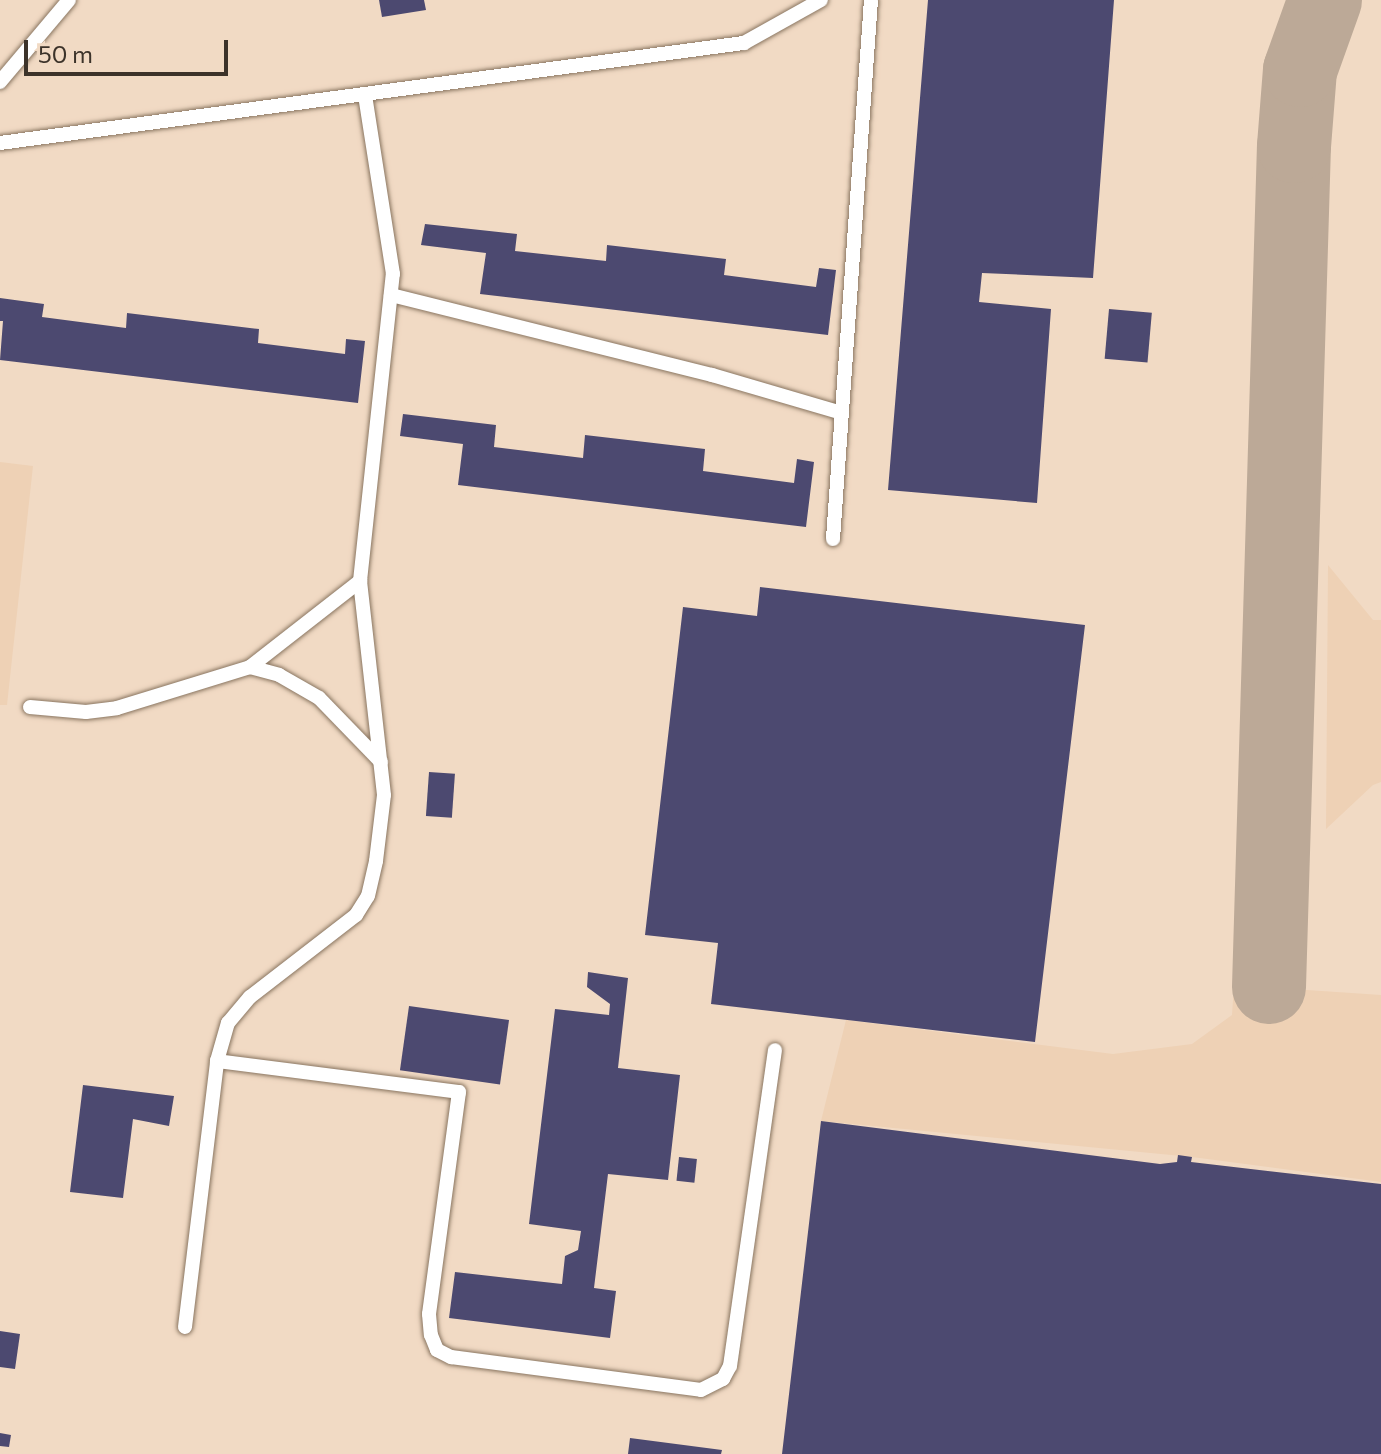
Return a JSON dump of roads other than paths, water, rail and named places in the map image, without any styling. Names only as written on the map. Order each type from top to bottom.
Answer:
[{"type":"lane","points":[[0,82],[69,0]]},
{"type":"lane","points":[[0,143],[744,43],[821,0]]},
{"type":"lane","points":[[833,539],[871,0]]},
{"type":"lane","points":[[185,1327],[217,1061],[228,1023],[250,997],[356,915],[368,896],[376,861],[384,795],[360,581],[393,274],[386,213],[365,95]]},
{"type":"lane","points":[[391,295],[697,371],[842,413]]},
{"type":"lane","points":[[30,707],[86,712],[117,708],[250,667],[360,581]]},
{"type":"lane","points":[[250,667],[279,675],[319,698],[381,762]]},
{"type":"lane","points":[[217,1061],[459,1092],[429,1314],[431,1335],[437,1350],[451,1357],[701,1390],[723,1379],[730,1366],[775,1050]]}]
